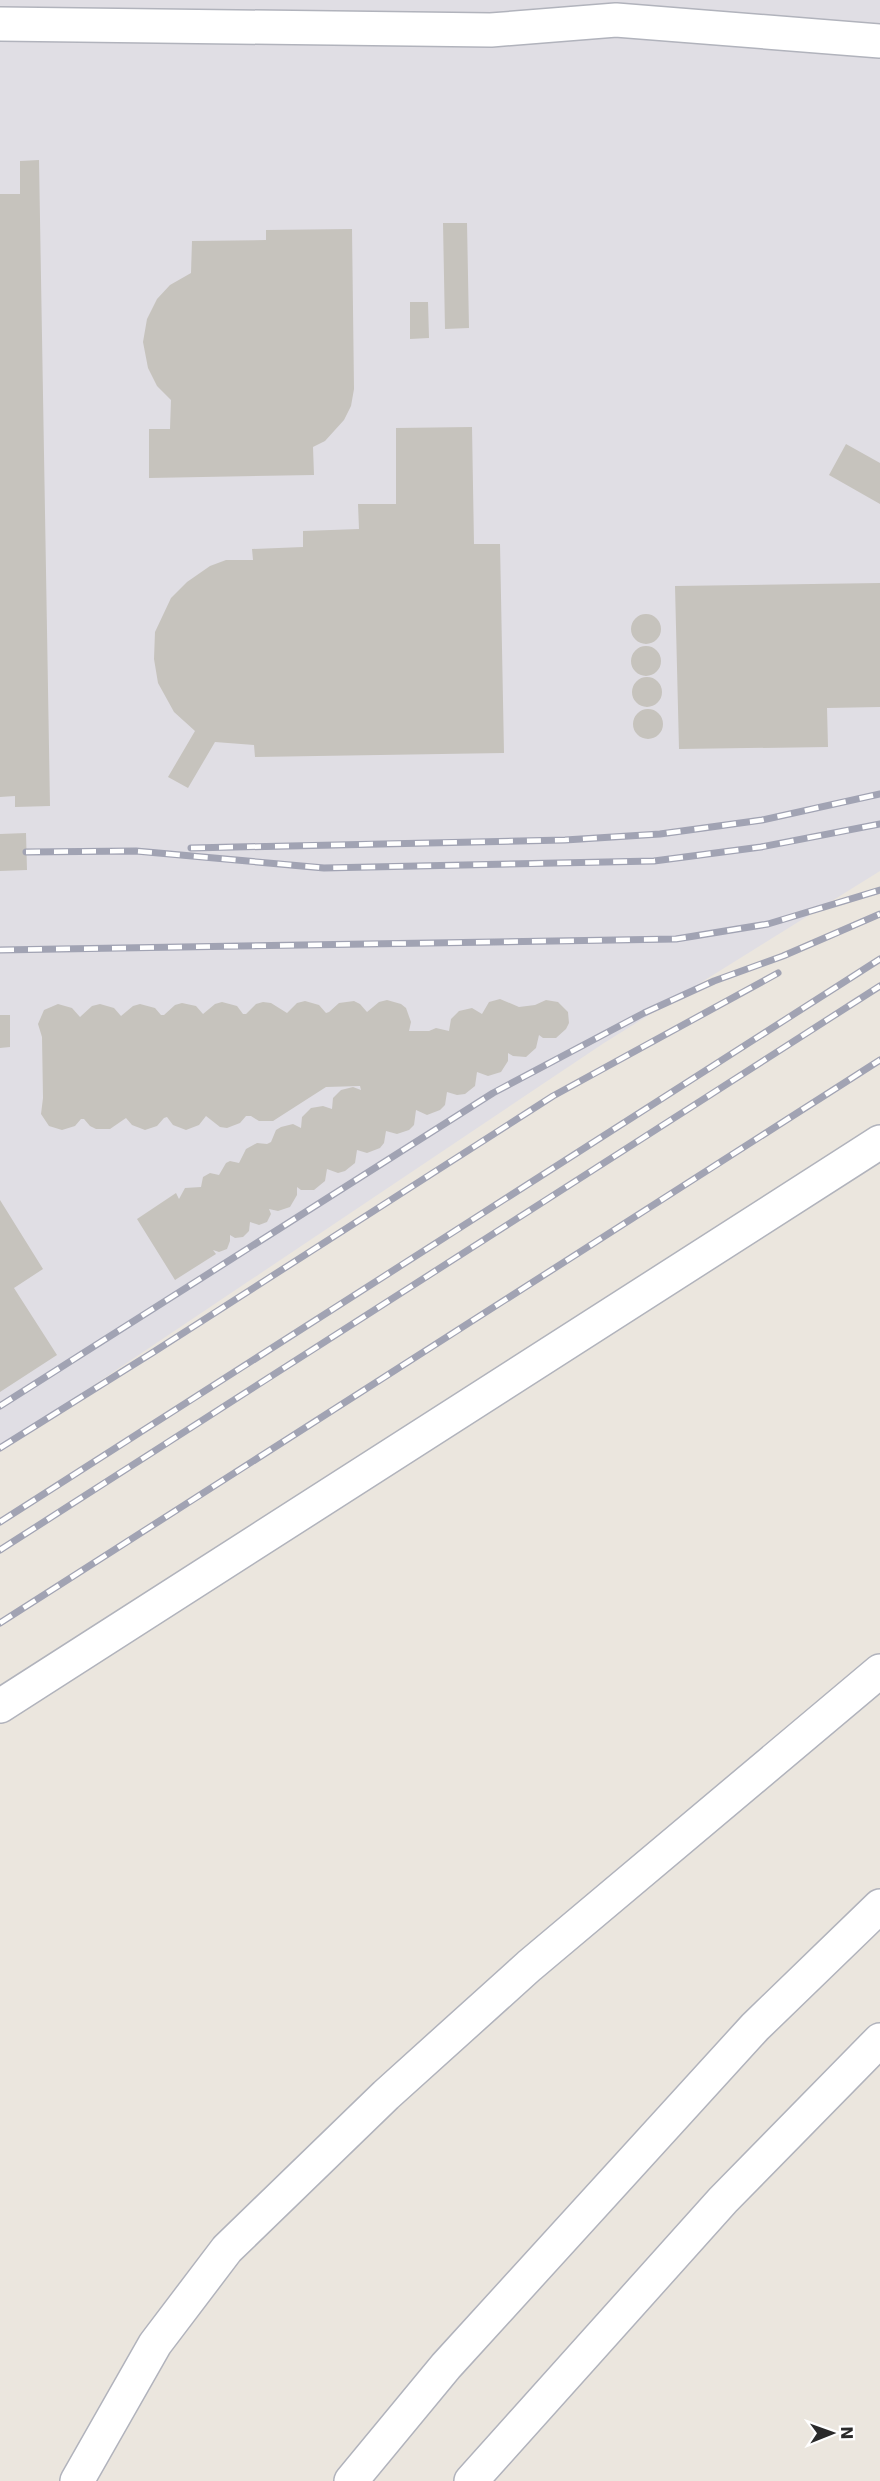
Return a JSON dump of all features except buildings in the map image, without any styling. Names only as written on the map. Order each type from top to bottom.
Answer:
[{"type":"lane","points":[[0,24],[491,30],[616,20],[880,41]]},
{"type":"lane","points":[[0,1706],[880,1142]]},
{"type":"lane","points":[[76,2481],[155,2344],[226,2249],[386,2095],[520,1974],[880,1671]]},
{"type":"lane","points":[[351,2481],[446,2366],[755,2027],[880,1906]]},
{"type":"lane","points":[[471,2481],[723,2200],[880,2040]]},
{"type":"shaded area","points":[[0,0],[880,0],[880,871],[604,1043],[0,1448]]},
{"type":"railway","points":[[191,848],[565,840],[660,834],[762,820],[880,794]]},
{"type":"railway","points":[[26,852],[136,851],[324,868],[654,861],[761,847],[880,824]]},
{"type":"railway","points":[[0,950],[676,939],[768,924],[880,890]]},
{"type":"railway","points":[[0,1406],[493,1093],[644,1013],[714,981],[783,956],[880,914]]},
{"type":"railway","points":[[0,1522],[880,959]]},
{"type":"railway","points":[[0,1448],[553,1096],[778,973]]},
{"type":"railway","points":[[0,1550],[880,986]]},
{"type":"railway","points":[[0,1623],[880,1060]]}]
